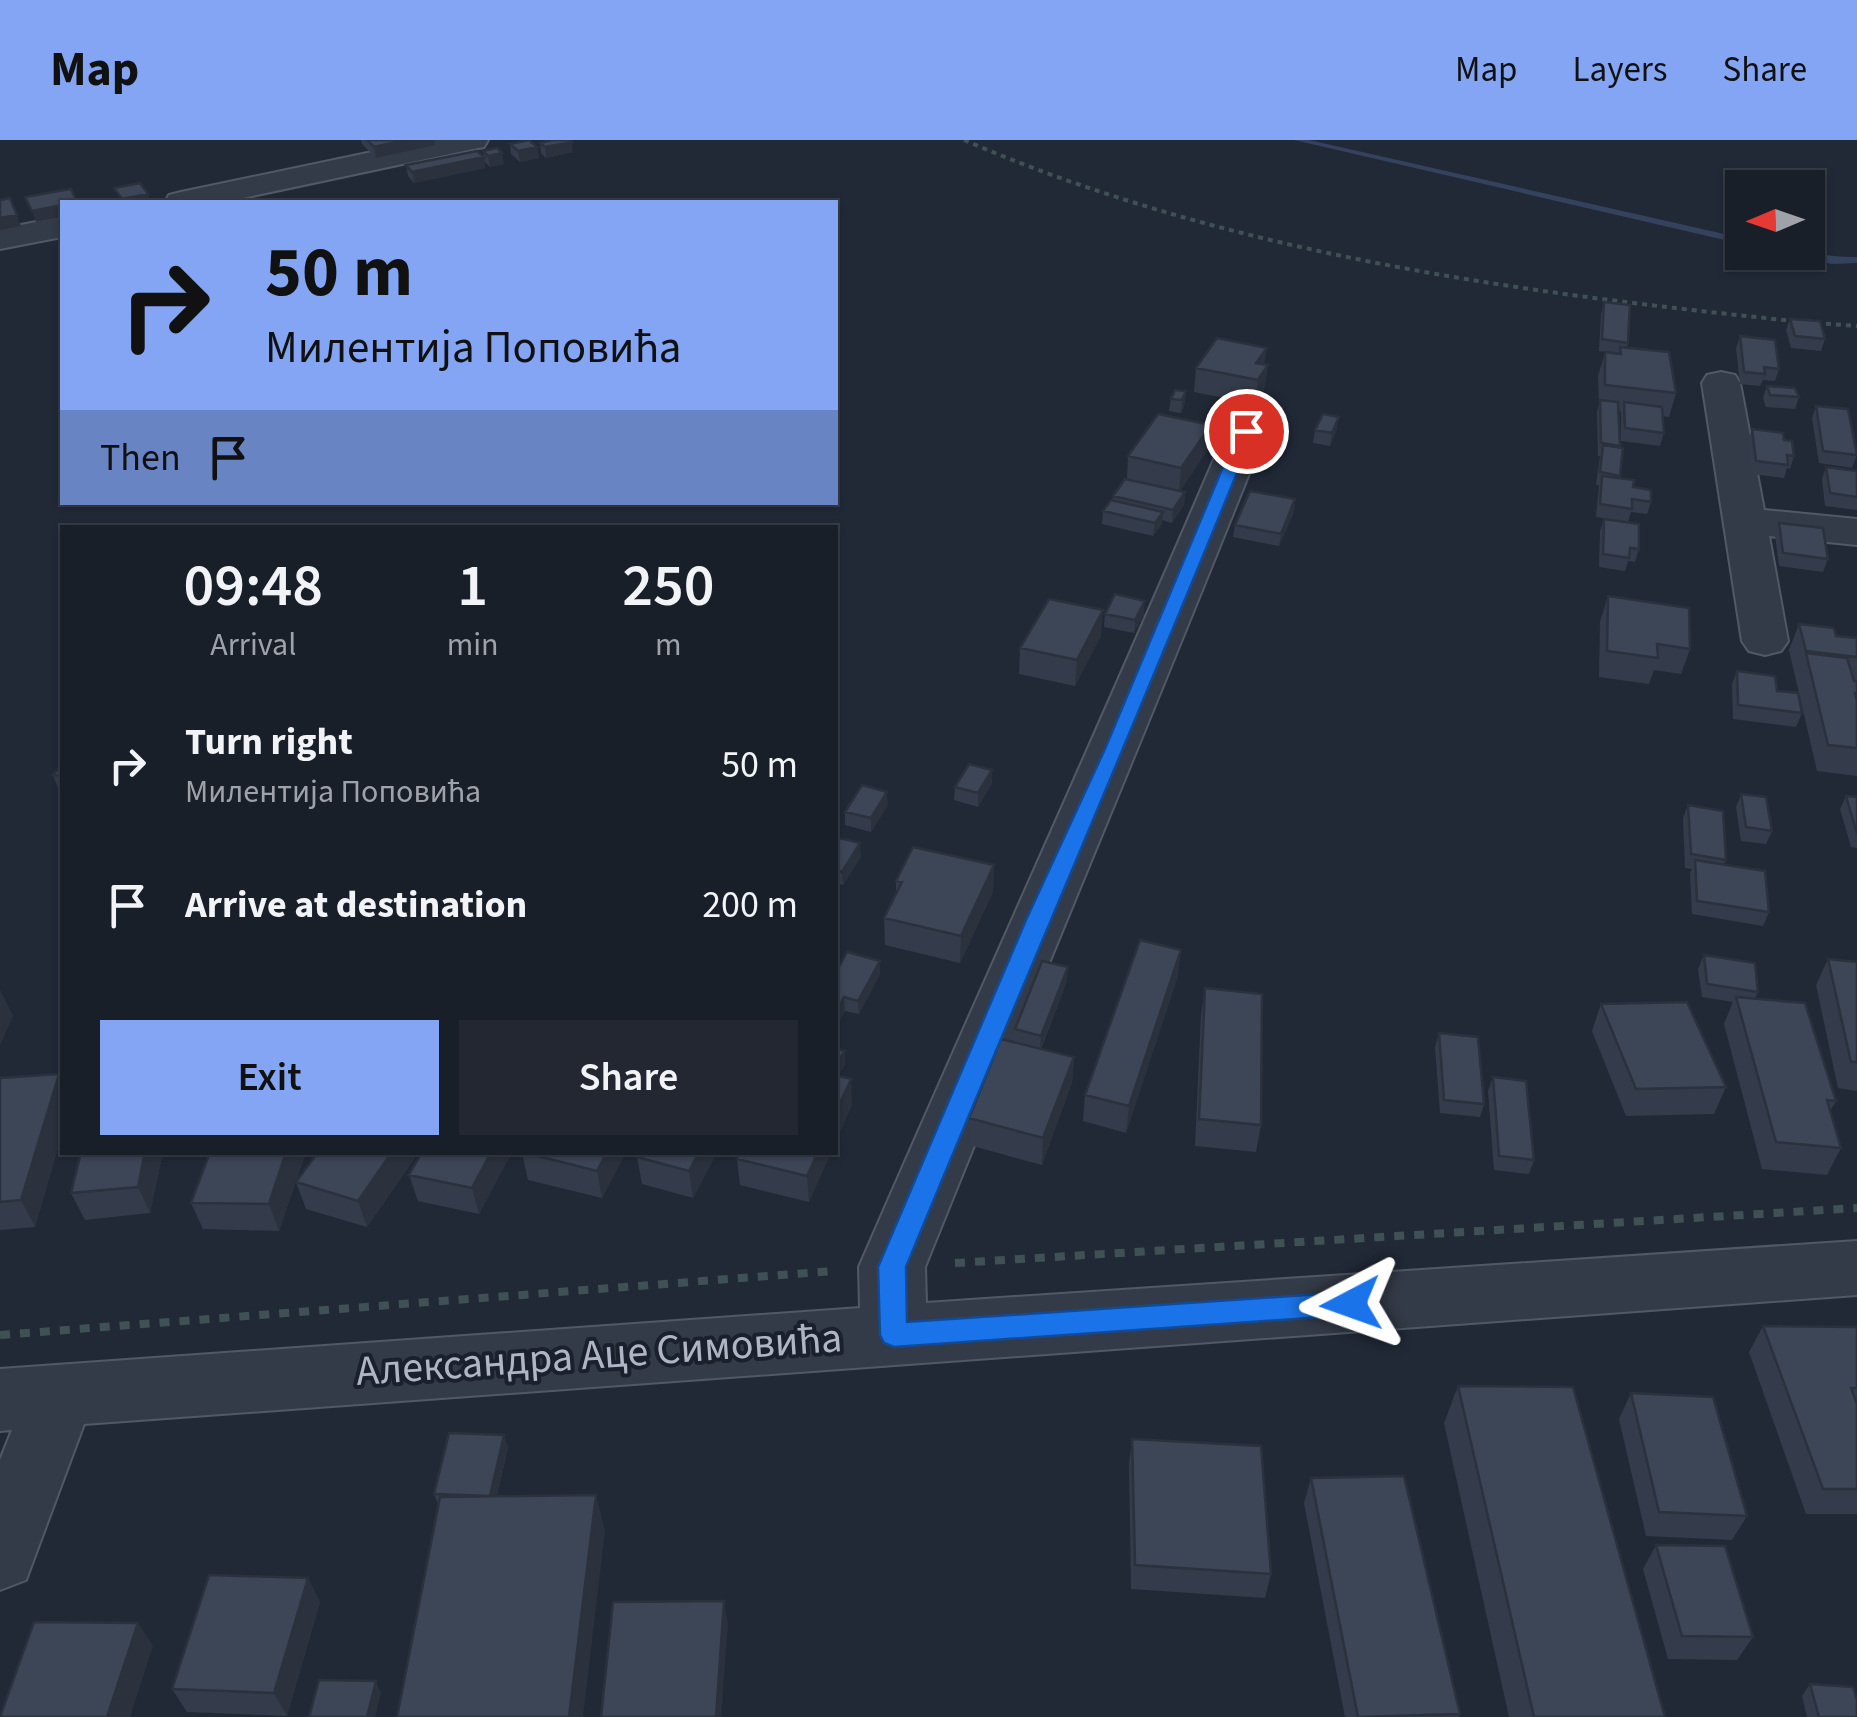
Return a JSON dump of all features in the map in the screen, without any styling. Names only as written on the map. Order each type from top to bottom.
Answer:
[{"type":"street","points":[[190,200],[473,140]]},
{"type":"street","points":[[0,239],[60,227]]},
{"type":"street","points":[[1721,383],[1765,641]]},
{"type":"street","points":[[894,1335],[892,1267],[1037,920],[1115,749],[1246,431]]},
{"type":"street","points":[[1745,521],[1857,532]]},
{"type":"street","name":"Александра Аце Симовића","points":[[30,1398],[1857,1268]]},
{"type":"street","points":[[0,1555],[30,1398]]},
{"type":"path","points":[[964,140],[1029,168],[1241,236],[1328,255],[1590,300],[1857,326]]},
{"type":"building","points":[[367,140],[405,140],[374,147]]},
{"type":"building","points":[[529,140],[537,147],[518,151],[510,144]]},
{"type":"building","points":[[572,142],[545,147],[540,143]]},
{"type":"building","points":[[497,148],[502,153],[488,156],[483,151]]},
{"type":"building","points":[[477,151],[484,157],[412,172],[406,165]]},
{"type":"building","points":[[140,183],[148,194],[122,199],[114,188]]},
{"type":"building","points":[[71,189],[76,200],[60,200],[60,205],[32,211],[25,197]]},
{"type":"building","points":[[10,198],[17,215],[0,218],[0,200]]},
{"type":"building","points":[[1604,302],[1630,305],[1628,343],[1602,339]]},
{"type":"building","points":[[1790,319],[1820,321],[1825,339],[1795,336]]},
{"type":"building","points":[[1740,336],[1775,340],[1779,369],[1764,367],[1765,374],[1744,372]]},
{"type":"building","points":[[1217,338],[1267,348],[1256,363],[1268,365],[1258,380],[1196,368]]},
{"type":"building","points":[[1620,347],[1669,352],[1676,393],[1605,385],[1605,352],[1621,354]]},
{"type":"building","points":[[1767,386],[1795,388],[1799,397],[1770,395]]},
{"type":"building","points":[[1175,390],[1186,391],[1182,400],[1171,399]]},
{"type":"building","points":[[1600,400],[1618,402],[1620,446],[1601,443]]},
{"type":"building","points":[[1624,402],[1662,407],[1664,433],[1625,428]]},
{"type":"building","points":[[1816,406],[1848,409],[1857,455],[1823,451]]},
{"type":"building","points":[[1158,414],[1211,425],[1181,468],[1128,456]]},
{"type":"building","points":[[1323,414],[1339,417],[1332,433],[1315,430]]},
{"type":"building","points":[[1752,429],[1783,433],[1784,440],[1792,441],[1794,456],[1787,455],[1788,465],[1756,461]]},
{"type":"building","points":[[1603,445],[1623,448],[1620,476],[1600,472]]},
{"type":"building","points":[[1826,467],[1857,471],[1857,497],[1830,493]]},
{"type":"building","points":[[1602,476],[1634,480],[1633,487],[1651,490],[1651,502],[1632,499],[1632,509],[1600,504]]},
{"type":"building","points":[[1125,479],[1185,492],[1173,510],[1113,496]]},
{"type":"building","points":[[1250,491],[1295,499],[1281,534],[1235,525]]},
{"type":"building","points":[[1111,500],[1163,512],[1155,523],[1103,511]]},
{"type":"building","points":[[1604,519],[1639,524],[1639,549],[1630,548],[1629,558],[1603,554]]},
{"type":"building","points":[[1779,523],[1823,528],[1828,559],[1783,553]]},
{"type":"building","points":[[1115,594],[1145,601],[1135,620],[1105,614]]},
{"type":"building","points":[[1608,596],[1689,608],[1690,649],[1657,644],[1658,658],[1607,651]]},
{"type":"building","points":[[1049,599],[1103,610],[1077,660],[1020,648]]},
{"type":"building","points":[[1799,624],[1834,628],[1836,636],[1857,638],[1857,657],[1806,651]]},
{"type":"building","points":[[1806,653],[1847,658],[1857,681],[1857,748],[1828,745]]},
{"type":"building","points":[[1737,671],[1775,676],[1777,691],[1798,693],[1802,713],[1738,705]]},
{"type":"building","points":[[969,764],[992,770],[978,793],[955,787]]},
{"type":"building","points":[[862,785],[887,792],[871,818],[845,812]]},
{"type":"building","points":[[1741,794],[1766,797],[1772,831],[1746,827]]},
{"type":"building","points":[[1846,796],[1857,797],[1857,834]]},
{"type":"building","points":[[1688,805],[1723,811],[1726,860],[1691,854]]},
{"type":"building","points":[[838,838],[860,843],[842,872],[838,871]]},
{"type":"building","points":[[913,847],[994,865],[961,936],[884,918],[902,882],[896,881]]},
{"type":"building","points":[[1695,860],[1765,871],[1769,912],[1697,901]]},
{"type":"building","points":[[1140,940],[1181,950],[1129,1106],[1085,1095]]},
{"type":"building","points":[[847,952],[880,961],[858,1001],[844,997],[838,1009],[838,968]]},
{"type":"building","points":[[1704,955],[1755,963],[1758,992],[1707,984]]},
{"type":"building","points":[[1828,959],[1857,962],[1857,1062],[1851,1062]]},
{"type":"building","points":[[1042,961],[1068,967],[1041,1036],[1015,1029]]},
{"type":"building","points":[[1205,988],[1262,994],[1261,1125],[1199,1119]]},
{"type":"building","points":[[1736,997],[1805,1003],[1836,1101],[1827,1100],[1841,1148],[1776,1142]]},
{"type":"building","points":[[1687,1002],[1726,1087],[1636,1089],[1601,1004]]},
{"type":"building","points":[[1439,1033],[1478,1037],[1484,1104],[1444,1100]]},
{"type":"building","points":[[1001,1039],[1074,1057],[1043,1138],[969,1118]]},
{"type":"building","points":[[59,1074],[21,1200],[0,1202],[0,1078]]},
{"type":"building","points":[[838,1076],[851,1079],[838,1107]]},
{"type":"building","points":[[1493,1077],[1526,1081],[1534,1160],[1499,1156]]},
{"type":"building","points":[[80,1155],[144,1155],[138,1187],[71,1193]]},
{"type":"building","points":[[209,1155],[285,1155],[269,1204],[191,1203]]},
{"type":"building","points":[[316,1155],[390,1155],[358,1201],[296,1182]]},
{"type":"building","points":[[420,1155],[489,1155],[472,1188],[409,1175]]},
{"type":"building","points":[[534,1155],[605,1155],[597,1171]]},
{"type":"building","points":[[638,1155],[697,1155],[689,1171]]},
{"type":"building","points":[[739,1155],[817,1155],[807,1176],[737,1159]]},
{"type":"building","points":[[1763,1326],[1857,1327],[1857,1388],[1851,1388],[1857,1404],[1857,1489],[1823,1489]]},
{"type":"building","points":[[1458,1386],[1573,1387],[1665,1717],[1534,1717]]},
{"type":"building","points":[[1631,1393],[1713,1397],[1747,1516],[1659,1512]]},
{"type":"building","points":[[449,1433],[504,1435],[490,1496],[434,1494]]},
{"type":"building","points":[[1132,1439],[1261,1446],[1271,1574],[1135,1565]]},
{"type":"building","points":[[1404,1476],[1460,1714],[1358,1717],[1311,1478]]},
{"type":"building","points":[[596,1495],[569,1717],[397,1717],[440,1497]]},
{"type":"building","points":[[1656,1545],[1725,1546],[1753,1637],[1682,1636]]},
{"type":"building","points":[[209,1575],[308,1578],[274,1693],[172,1689]]},
{"type":"building","points":[[724,1601],[716,1717],[601,1717],[613,1602]]},
{"type":"building","points":[[34,1622],[138,1623],[107,1717],[0,1717]]},
{"type":"building","points":[[319,1680],[376,1681],[367,1717],[309,1717]]},
{"type":"building","points":[[1810,1684],[1853,1687],[1857,1717],[1819,1717]]},
{"type":"waterway","points":[[1298,140],[1725,237]]},
{"type":"waterway","points":[[1825,260],[1857,260]]},
{"type":"route","points":[[1246,431],[1115,749],[1037,920],[892,1267],[894,1335],[1351,1304]]}]
